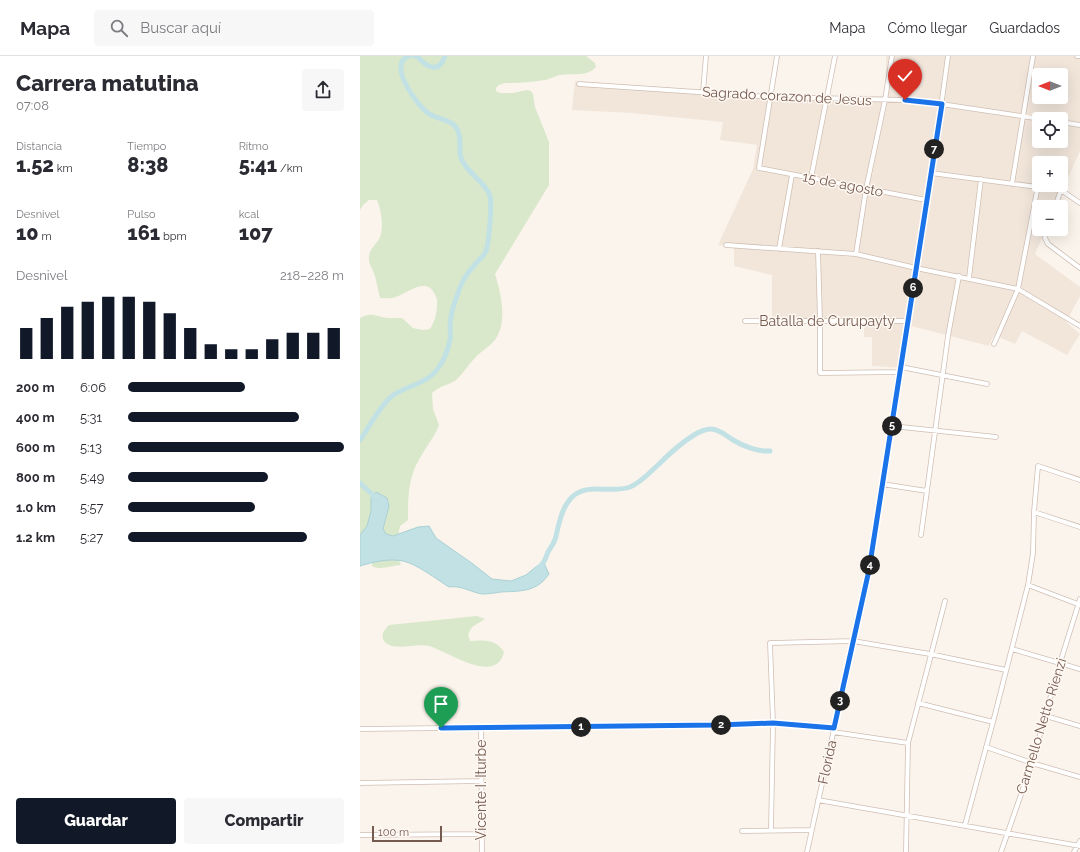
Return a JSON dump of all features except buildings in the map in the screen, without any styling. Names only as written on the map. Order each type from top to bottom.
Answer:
[{"type":"street","points":[[703,92],[706,56]]},
{"type":"street","points":[[771,97],[777,56]]},
{"type":"street","points":[[811,178],[835,56]]},
{"type":"street","points":[[856,254],[866,189],[885,100],[892,56]]},
{"type":"street","name":"Florida","points":[[807,852],[869,570],[942,104],[948,56]]},
{"type":"street","points":[[1012,184],[1033,56]]},
{"type":"street","name":"Sagrado corazon de Jesus","points":[[579,84],[771,97],[905,100],[1032,118]]},
{"type":"street","name":"15 de agosto","points":[[771,97],[759,168],[926,200]]},
{"type":"street","points":[[1068,123],[1080,125]]},
{"type":"street","points":[[931,173],[1032,186]]},
{"type":"street","points":[[778,249],[792,175]]},
{"type":"street","points":[[969,278],[981,179]]},
{"type":"street","points":[[994,344],[1018,289],[1037,192]]},
{"type":"street","points":[[1064,192],[1080,203]]},
{"type":"street","points":[[1045,236],[1048,244],[1080,268]]},
{"type":"street","points":[[726,246],[856,254],[1018,289],[1080,326]]},
{"type":"street","points":[[818,251],[820,373],[900,372]]},
{"type":"street","points":[[921,535],[948,336],[959,276]]},
{"type":"street","name":"Batalla de Curupayty","points":[[745,321],[908,321]]},
{"type":"street","points":[[901,366],[987,384]]},
{"type":"street","points":[[892,426],[996,437]]},
{"type":"street","points":[[964,825],[993,722],[1028,585],[1033,553],[1034,512],[1038,466],[1080,480]]},
{"type":"street","points":[[882,484],[927,491]]},
{"type":"street","points":[[1034,512],[1080,527]]},
{"type":"street","points":[[1028,585],[1079,605]]},
{"type":"street","name":"Carmello Netto Rienzi","points":[[1001,852],[1032,763],[1060,663],[1080,599]]},
{"type":"street","points":[[906,852],[908,743],[945,601]]},
{"type":"street","points":[[771,830],[773,723],[770,643],[853,641],[930,654],[1006,670]]},
{"type":"street","points":[[1012,649],[1080,669]]},
{"type":"street","points":[[918,703],[993,722]]},
{"type":"street","points":[[1046,716],[1080,726]]},
{"type":"street","points":[[360,729],[773,723],[834,730],[908,743]]},
{"type":"street","name":"Vicente I. Iturbe","points":[[481,727],[482,852]]},
{"type":"street","points":[[986,747],[1032,763],[1080,777]]},
{"type":"street","points":[[360,783],[481,781]]},
{"type":"street","points":[[818,800],[906,814],[1079,846]]},
{"type":"street","points":[[742,831],[812,830]]},
{"type":"street","points":[[360,835],[481,834]]},
{"type":"street","points":[[1074,852],[1079,846],[1080,841]]},
{"type":"shaded area","points":[[886,56],[1080,56],[1080,151],[1068,178],[1068,156],[1032,156],[1032,192],[1062,192],[1058,200],[1032,200],[1032,236],[1043,236],[1035,254],[1080,287],[1080,296],[1066,322],[1080,334],[1067,355],[1022,331],[1015,344],[994,335],[989,346],[911,326],[905,368],[872,366],[872,337],[864,337],[864,323],[772,317],[772,275],[734,266],[734,246],[718,245],[753,169],[757,145],[720,140],[723,122],[632,113],[572,110],[575,81],[772,95],[886,96]]},
{"type":"green space","points":[[360,56],[586,56],[595,63],[596,67],[584,73],[560,75],[547,80],[523,83],[504,83],[496,88],[496,91],[500,93],[513,93],[527,90],[531,91],[533,94],[535,107],[549,142],[549,185],[495,274],[502,307],[499,333],[495,340],[476,356],[456,380],[438,388],[432,393],[433,409],[439,425],[417,463],[411,479],[408,520],[400,526],[395,552],[401,565],[383,568],[372,566],[372,558],[360,544],[360,318],[371,315],[389,318],[402,318],[413,328],[423,330],[430,329],[436,316],[437,301],[431,288],[426,286],[421,286],[394,298],[380,298],[369,256],[381,233],[382,218],[380,208],[377,200],[369,200],[360,210]]},
{"type":"green space","points":[[477,616],[485,619],[472,627],[468,634],[470,641],[489,641],[497,645],[504,652],[499,662],[491,666],[470,664],[429,646],[418,645],[400,647],[390,645],[384,641],[383,638],[384,631],[389,625]]},
{"type":"water","points":[[376,492],[387,498],[389,506],[383,529],[386,534],[393,536],[418,527],[429,526],[436,538],[492,579],[511,581],[526,575],[537,566],[544,563],[549,574],[539,584],[522,591],[482,594],[461,588],[449,587],[420,568],[403,561],[387,560],[360,566],[360,535],[367,526],[371,511],[371,497]]},
{"type":"waterway","points":[[360,440],[379,411],[392,396],[428,378],[441,364],[449,345],[450,325],[454,303],[463,281],[485,253],[488,240],[491,200],[488,191],[464,164],[460,154],[460,137],[455,126],[428,113],[418,103],[408,88],[401,72],[401,64],[404,59],[409,56]]},
{"type":"waterway","points":[[414,56],[417,56],[431,67],[437,67],[440,65],[445,56]]},
{"type":"waterway","points":[[539,567],[544,562],[555,540],[561,515],[566,505],[572,497],[578,493],[592,489],[623,489],[630,487],[646,477],[667,456],[689,438],[702,431],[711,429],[717,430],[737,442],[751,448],[761,451],[770,451]]},
{"type":"waterway","points":[[360,483],[376,499]]},
{"type":"route","points":[[441,728],[773,723],[834,728],[869,570],[942,104],[905,100]]}]
